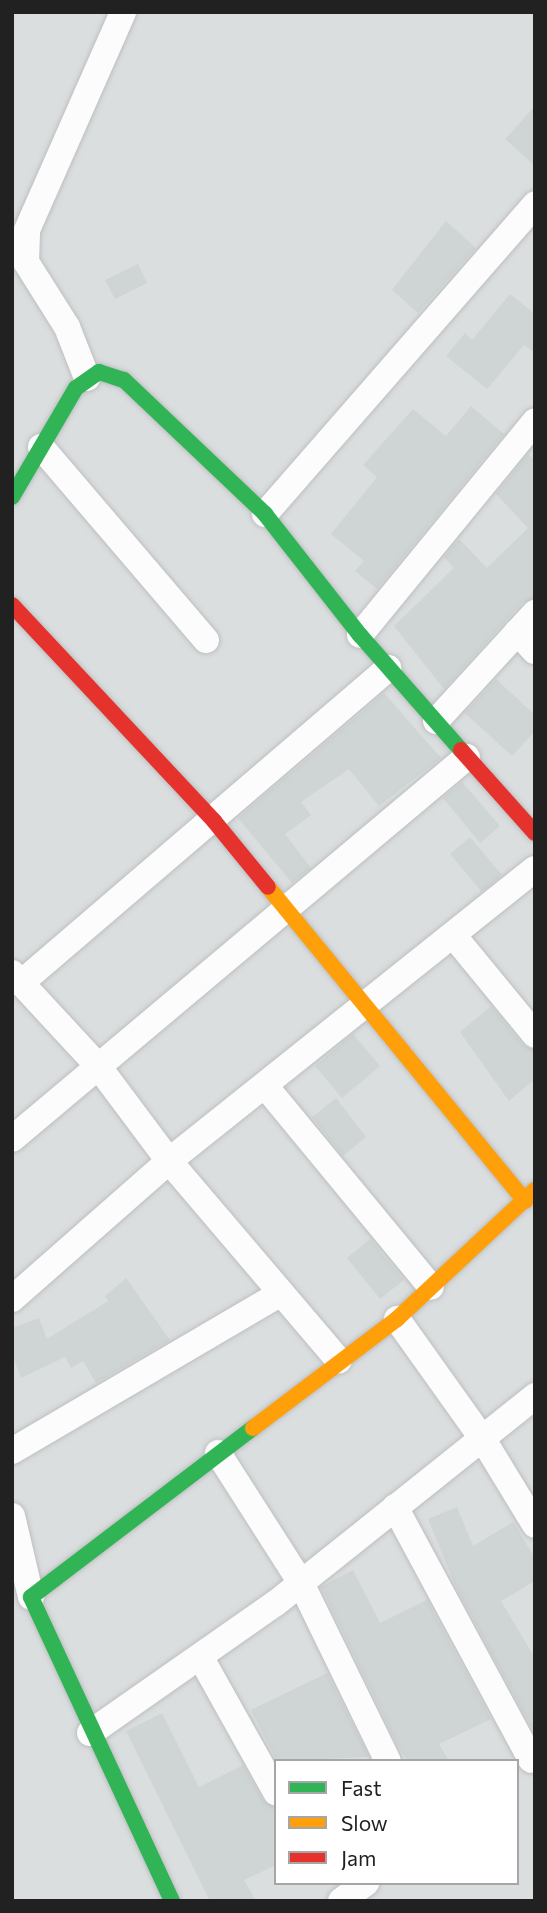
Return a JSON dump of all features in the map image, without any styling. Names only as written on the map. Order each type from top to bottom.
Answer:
[{"type":"street","points":[[87,378],[67,327],[26,262],[27,230],[124,12]]},
{"type":"street","points":[[264,514],[535,204]]},
{"type":"street","points":[[12,496],[87,378],[110,372],[124,380],[264,514],[360,635],[535,834]]},
{"type":"street","points":[[360,635],[535,421]]},
{"type":"street","points":[[41,447],[206,640]]},
{"type":"street","points":[[12,605],[215,821],[366,1005],[530,1195],[397,1319],[31,1597]]},
{"type":"street","points":[[436,721],[526,641],[535,613]]},
{"type":"street","points":[[339,1361],[169,1161],[98,1066],[17,978],[215,821],[389,668]]},
{"type":"street","points":[[12,1139],[467,757]]},
{"type":"street","points":[[12,1298],[169,1161],[266,1087],[535,869]]},
{"type":"street","points":[[453,935],[535,1035]]},
{"type":"street","points":[[266,1087],[431,1287]]},
{"type":"street","points":[[12,1451],[281,1293]]},
{"type":"street","points":[[397,1319],[484,1441],[535,1525]]},
{"type":"street","points":[[90,1733],[201,1658],[301,1583],[484,1441],[535,1396]]},
{"type":"street","points":[[218,1453],[301,1583],[387,1759]]},
{"type":"street","points":[[396,1507],[528,1762]]},
{"type":"street","points":[[12,1516],[31,1597],[90,1733],[172,1901]]},
{"type":"street","points":[[201,1658],[274,1787]]},
{"type":"street","points":[[328,1885],[339,1901],[363,1885]]},
{"type":"shaded area","points":[[12,12],[535,12],[535,1901],[12,1901]]},
{"type":"building","points":[[535,106],[535,166],[505,139]]},
{"type":"building","points":[[446,221],[476,248],[418,313],[392,290]]},
{"type":"building","points":[[138,264],[147,283],[115,299],[105,280]]},
{"type":"building","points":[[510,294],[535,314],[535,353],[524,345],[487,389],[446,356],[465,333],[472,340]]},
{"type":"building","points":[[471,406],[504,434],[377,589],[355,571],[364,561],[331,534],[377,477],[363,465],[413,409],[446,436]]},
{"type":"building","points":[[528,454],[535,460],[535,598],[523,602],[444,689],[394,626],[454,568],[444,557],[459,539],[487,568],[528,528],[496,494]]},
{"type":"building","points":[[496,679],[535,715],[535,731],[512,756],[465,713]]},
{"type":"building","points":[[384,693],[441,758],[379,806],[349,769],[301,802],[311,815],[285,834],[311,868],[292,883],[238,818]]},
{"type":"building","points":[[462,782],[500,826],[480,843],[443,798]]},
{"type":"building","points":[[470,837],[502,875],[482,892],[450,854]]},
{"type":"building","points":[[491,1006],[523,1045],[535,1050],[535,1079],[509,1101],[460,1032]]},
{"type":"building","points":[[353,1034],[380,1066],[342,1098],[315,1066]]},
{"type":"building","points":[[336,1098],[366,1137],[343,1156],[312,1117]]},
{"type":"building","points":[[370,1239],[404,1280],[380,1299],[347,1258]]},
{"type":"building","points":[[126,1278],[170,1340],[96,1383],[83,1361],[71,1368],[65,1357],[21,1378],[12,1354],[12,1328],[39,1318],[47,1339],[108,1301],[105,1296]]},
{"type":"building","points":[[457,1507],[473,1546],[513,1522],[535,1558],[535,1581],[501,1601],[535,1658],[535,1734],[456,1587],[428,1519]]},
{"type":"building","points":[[353,1570],[380,1623],[427,1600],[491,1719],[439,1744],[448,1759],[407,1759],[321,1587]]},
{"type":"building","points":[[327,1673],[369,1757],[276,1759],[251,1710]]},
{"type":"building","points":[[162,1713],[199,1787],[243,1765],[263,1800],[274,1807],[274,1866],[244,1880],[256,1901],[210,1901],[126,1731]]},
{"type":"traffic: fast","points":[[12,497],[76,388],[99,372],[124,380],[265,514],[360,635],[461,750]]},
{"type":"traffic: fast","points":[[172,1901],[31,1597],[253,1428]]},
{"type":"traffic: slow","points":[[268,887],[525,1201]]},
{"type":"traffic: slow","points":[[253,1428],[397,1319],[535,1190]]},
{"type":"traffic: jam","points":[[12,605],[214,821],[268,887]]},
{"type":"traffic: jam","points":[[461,750],[535,833]]}]
